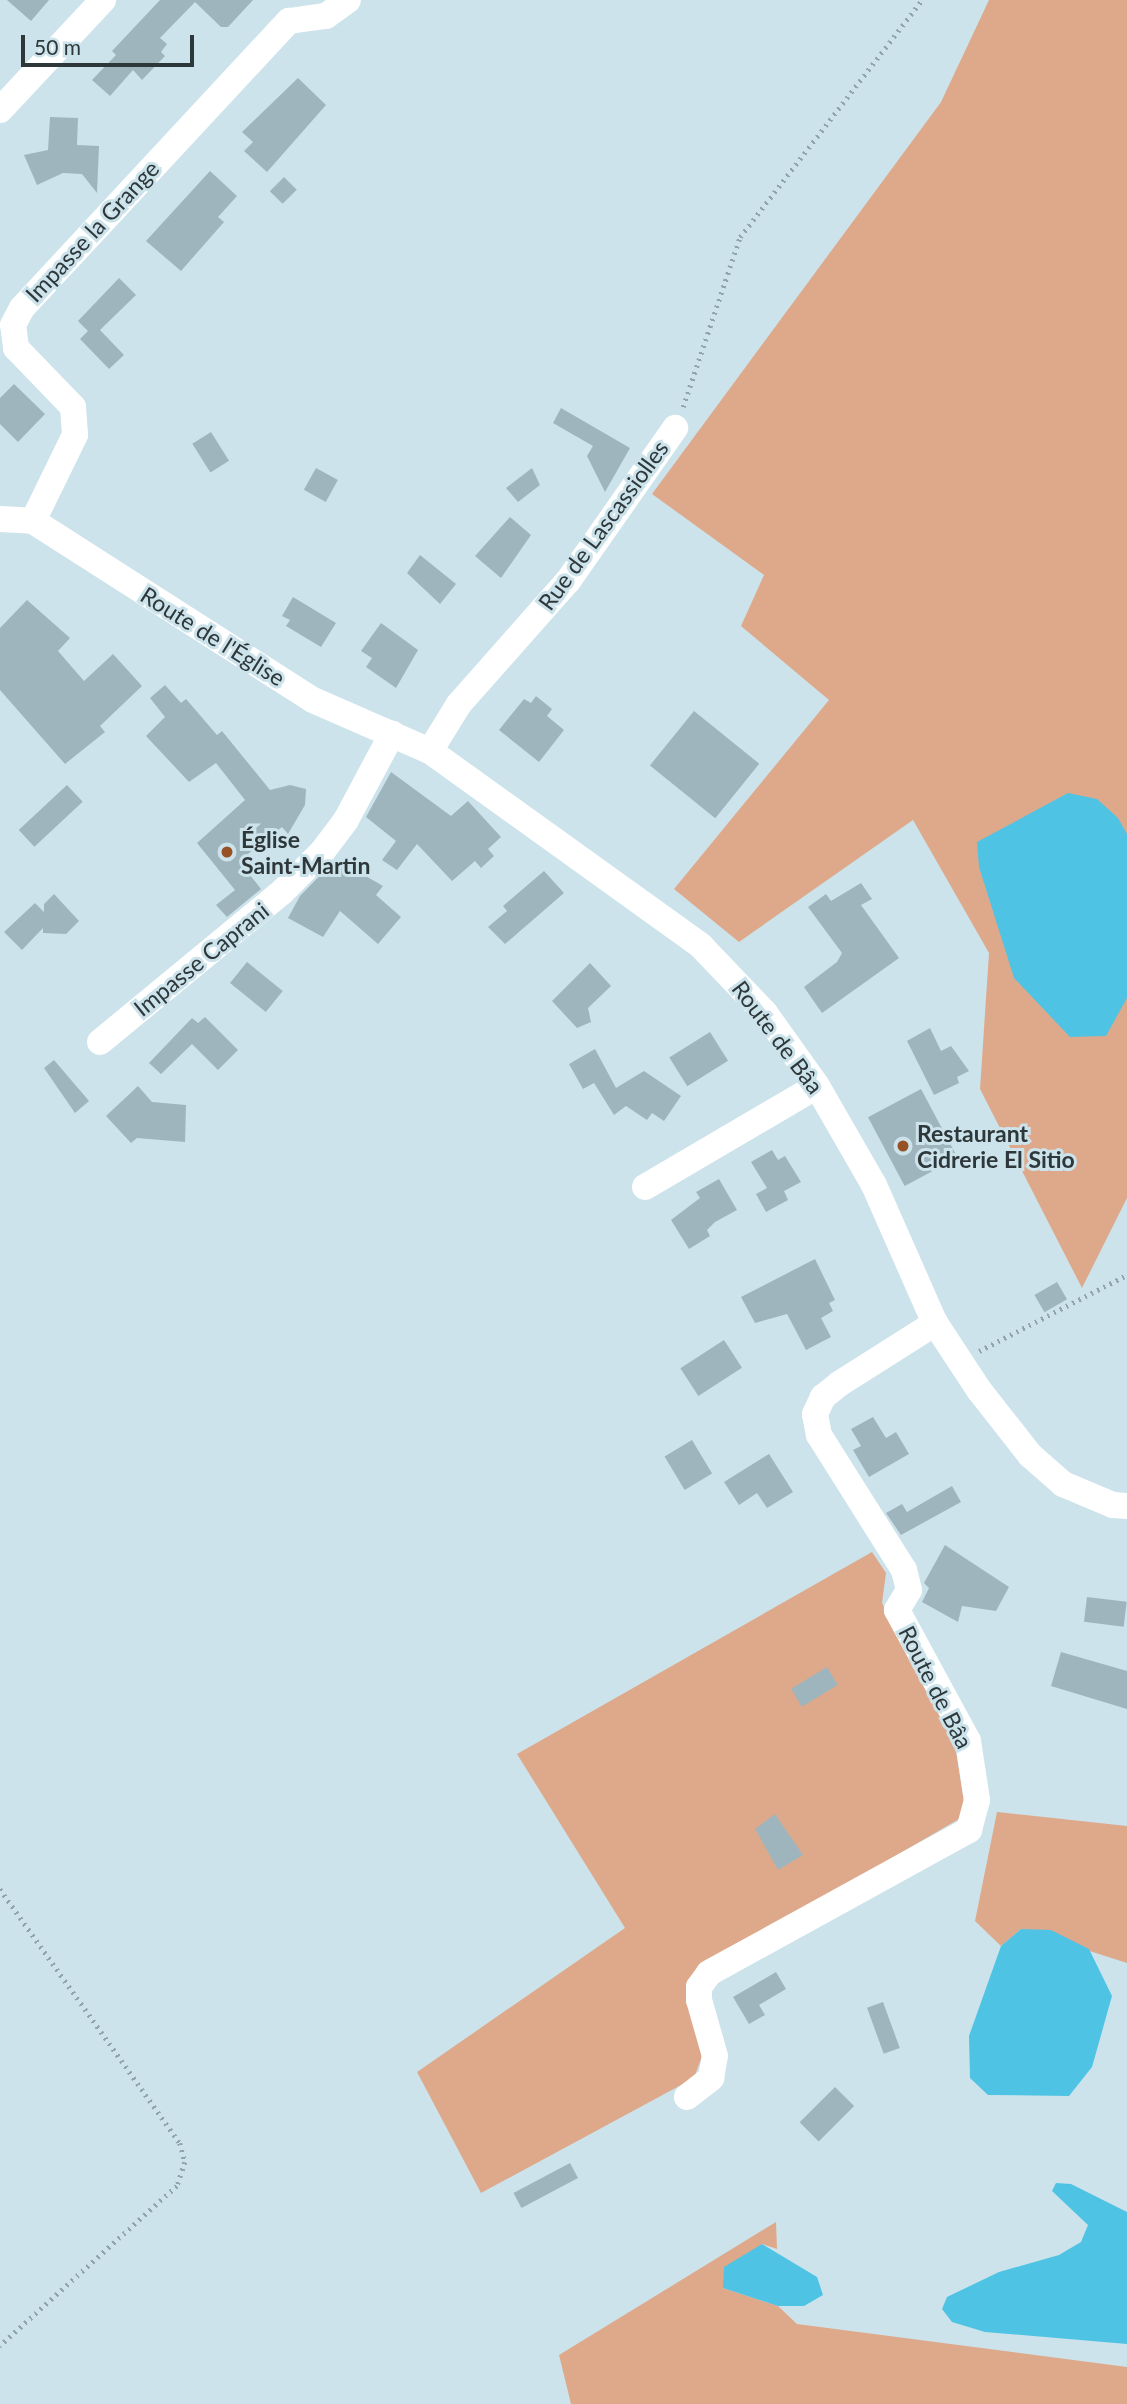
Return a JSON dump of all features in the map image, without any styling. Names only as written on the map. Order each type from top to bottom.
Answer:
[{"type":"street","points":[[6,93],[103,0]]},
{"type":"street","name":"Impasse la Grange","points":[[33,522],[75,435],[73,407],[16,348],[13,325],[22,308],[289,22],[326,16],[348,0]]},
{"type":"street","name":"Rue de Lascassiolles","points":[[430,751],[458,704],[568,581],[675,428]]},
{"type":"street","name":"Route de l'Église","points":[[0,519],[33,522],[313,700],[430,751]]},
{"type":"street","name":"Impasse Caprani","points":[[100,1042],[282,892],[323,852],[346,820],[392,734]]},
{"type":"street","name":"Route de Bâa","points":[[430,751],[701,946],[765,1013],[817,1086],[874,1185],[935,1323],[960,1361],[1030,1455],[1063,1484],[1127,1506]]},
{"type":"street","points":[[645,1187],[817,1086]]},
{"type":"street","name":"Route de Bâa","points":[[687,2097],[711,2078],[715,2056],[699,2000],[699,1987],[709,1973],[969,1830],[977,1800],[968,1741],[897,1609],[909,1590],[904,1570],[819,1435],[815,1414],[823,1397],[839,1384],[935,1323]]},
{"type":"path","name":"Rue de Lascassiolles","points":[[675,428],[740,237],[922,0]]},
{"type":"path","points":[[960,1361],[1127,1275]]},
{"type":"path","points":[[0,1889],[180,2143],[185,2162],[177,2186],[0,2346]]},
{"type":"shaded area","points":[[989,0],[1127,0],[1127,1198],[1082,1288],[980,1089],[989,953],[913,820],[739,942],[674,889],[829,700],[741,626],[764,575],[652,494],[941,102]]},
{"type":"shaded area","points":[[872,1552],[886,1573],[882,1603],[954,1738],[966,1815],[695,1972],[704,2051],[694,2078],[481,2193],[417,2072],[625,1928],[517,1754]]},
{"type":"shaded area","points":[[997,1812],[1127,1826],[1127,1963],[1021,1929],[1001,1946],[975,1921]]},
{"type":"shaded area","points":[[776,2222],[777,2249],[762,2244],[723,2288],[778,2306],[797,2324],[1127,2367],[1127,2404],[571,2404],[559,2355]]},
{"type":"water","points":[[1068,793],[1097,799],[1118,818],[1127,834],[1127,998],[1106,1036],[1070,1037],[1014,978],[979,867],[977,842]]},
{"type":"water","points":[[1021,1929],[1051,1930],[1089,1949],[1112,1996],[1092,2067],[1069,2096],[988,2095],[970,2078],[969,2036],[1001,1946]]},
{"type":"water","points":[[1056,2183],[1071,2184],[1127,2212],[1127,2344],[985,2332],[952,2322],[942,2309],[947,2297],[999,2272],[1059,2255],[1081,2242],[1088,2225],[1052,2191]]},
{"type":"water","points":[[762,2244],[817,2277],[823,2295],[804,2306],[778,2306],[723,2288],[724,2267]]},
{"type":"building","points":[[7,0],[49,0],[31,21]]},
{"type":"building","points":[[160,0],[253,0],[228,27],[221,27],[195,2],[160,38],[167,44],[161,52],[165,56],[142,80],[133,70],[110,96],[92,80],[116,55],[112,51]]},
{"type":"building","points":[[298,78],[326,105],[267,172],[244,151],[253,142],[242,132]]},
{"type":"building","points":[[50,117],[78,118],[77,145],[99,146],[97,193],[82,174],[63,173],[37,185],[24,155],[48,150]]},
{"type":"building","points":[[210,171],[237,196],[218,217],[224,222],[181,271],[146,241]]},
{"type":"building","points":[[284,177],[297,190],[283,204],[270,191]]},
{"type":"building","points":[[119,278],[136,295],[100,330],[124,355],[109,369],[80,339],[88,331],[78,321]]},
{"type":"building","points":[[14,384],[45,414],[18,442],[0,424],[0,398]]},
{"type":"building","points":[[561,408],[630,448],[605,492],[587,456],[593,446],[553,423]]},
{"type":"building","points":[[211,432],[229,461],[210,472],[192,444]]},
{"type":"building","points":[[316,468],[338,480],[326,502],[304,490]]},
{"type":"building","points":[[532,468],[540,485],[518,502],[506,488]]},
{"type":"building","points":[[510,517],[531,535],[501,578],[475,556]]},
{"type":"building","points":[[420,555],[456,584],[440,604],[407,573]]},
{"type":"building","points":[[293,597],[336,623],[321,647],[286,626],[290,620],[282,616]]},
{"type":"building","points":[[27,600],[70,638],[58,651],[84,681],[113,654],[142,686],[100,726],[105,732],[65,764],[0,690],[0,628]]},
{"type":"building","points":[[381,623],[418,650],[396,688],[366,667],[372,658],[361,651]]},
{"type":"building","points":[[165,685],[181,703],[186,699],[217,735],[222,731],[270,790],[290,785],[306,789],[305,805],[288,834],[282,827],[239,861],[261,889],[227,917],[216,905],[235,890],[197,843],[245,800],[216,763],[189,782],[146,736],[165,717],[150,698]]},
{"type":"building","points":[[536,696],[552,709],[547,716],[564,730],[539,762],[499,730],[524,699],[531,703]]},
{"type":"building","points":[[694,711],[759,764],[715,818],[650,765]]},
{"type":"building","points":[[391,772],[451,816],[468,801],[501,837],[488,849],[494,856],[481,868],[475,861],[452,881],[417,844],[397,870],[382,860],[396,841],[366,817]]},
{"type":"building","points":[[67,785],[83,802],[34,847],[19,830]]},
{"type":"building","points":[[336,859],[383,886],[376,895],[401,917],[378,944],[340,911],[323,937],[288,918],[300,896]]},
{"type":"building","points":[[544,871],[564,893],[505,944],[488,927],[507,911],[503,906]]},
{"type":"building","points":[[861,883],[872,899],[861,905],[899,958],[822,1013],[804,987],[837,962],[842,953],[808,907],[826,894],[831,901]]},
{"type":"building","points":[[54,894],[79,921],[66,934],[43,933],[43,928],[22,950],[4,932],[35,903],[44,912],[44,904]]},
{"type":"building","points":[[247,962],[283,991],[266,1012],[230,983]]},
{"type":"building","points":[[590,963],[611,986],[588,1008],[591,1022],[577,1028],[552,1001]]},
{"type":"building","points":[[205,1017],[238,1050],[218,1070],[192,1044],[161,1074],[149,1063],[192,1018],[198,1023]]},
{"type":"building","points":[[930,1028],[941,1051],[951,1046],[969,1071],[957,1077],[959,1083],[934,1095],[907,1041]]},
{"type":"building","points":[[710,1032],[728,1061],[687,1086],[669,1057]]},
{"type":"building","points":[[595,1049],[616,1088],[644,1071],[681,1096],[664,1121],[652,1113],[647,1120],[626,1106],[614,1115],[594,1083],[583,1089],[569,1064]]},
{"type":"building","points":[[54,1060],[89,1101],[75,1113],[44,1068]]},
{"type":"building","points":[[138,1086],[152,1102],[186,1105],[185,1142],[137,1138],[131,1143],[106,1116]]},
{"type":"building","points":[[921,1089],[958,1158],[905,1186],[868,1117]]},
{"type":"building","points":[[772,1150],[778,1160],[785,1156],[801,1182],[784,1191],[788,1200],[766,1212],[756,1194],[767,1188],[751,1162]]},
{"type":"building","points":[[719,1179],[737,1210],[715,1222],[707,1230],[710,1236],[689,1249],[671,1220],[700,1198],[696,1192]]},
{"type":"building","points":[[815,1259],[835,1300],[829,1303],[833,1311],[821,1318],[831,1337],[806,1350],[787,1314],[755,1323],[741,1297]]},
{"type":"building","points":[[1057,1282],[1067,1299],[1044,1312],[1034,1295]]},
{"type":"building","points":[[724,1340],[742,1368],[698,1396],[680,1368]]},
{"type":"building","points":[[873,1417],[886,1438],[896,1432],[909,1454],[869,1477],[853,1450],[861,1446],[851,1429]]},
{"type":"building","points":[[692,1440],[712,1473],[685,1490],[665,1456]]},
{"type":"building","points":[[769,1454],[793,1492],[767,1508],[757,1493],[739,1505],[724,1482]]},
{"type":"building","points":[[952,1486],[961,1502],[901,1535],[886,1513],[902,1504],[907,1512]]},
{"type":"building","points":[[945,1545],[1009,1587],[996,1611],[962,1606],[958,1622],[922,1602],[929,1588],[924,1583]]},
{"type":"building","points":[[1087,1597],[1127,1602],[1124,1627],[1084,1622]]},
{"type":"building","points":[[1061,1652],[1127,1671],[1127,1709],[1051,1686]]},
{"type":"building","points":[[827,1667],[838,1685],[802,1707],[791,1689]]},
{"type":"building","points":[[775,1814],[803,1855],[778,1870],[755,1829]]},
{"type":"building","points":[[776,1972],[786,1989],[759,2005],[765,2015],[749,2024],[733,1997]]},
{"type":"building","points":[[883,2002],[900,2048],[884,2054],[867,2008]]},
{"type":"building","points":[[835,2087],[854,2106],[819,2141],[800,2122]]},
{"type":"building","points":[[570,2163],[578,2178],[521,2208],[513,2193]]},
{"type":"place","name":"Église Saint-Martin","points":[[227,852]]},
{"type":"place","name":"Restaurant Cidrerie El Sitio","points":[[903,1146]]}]
